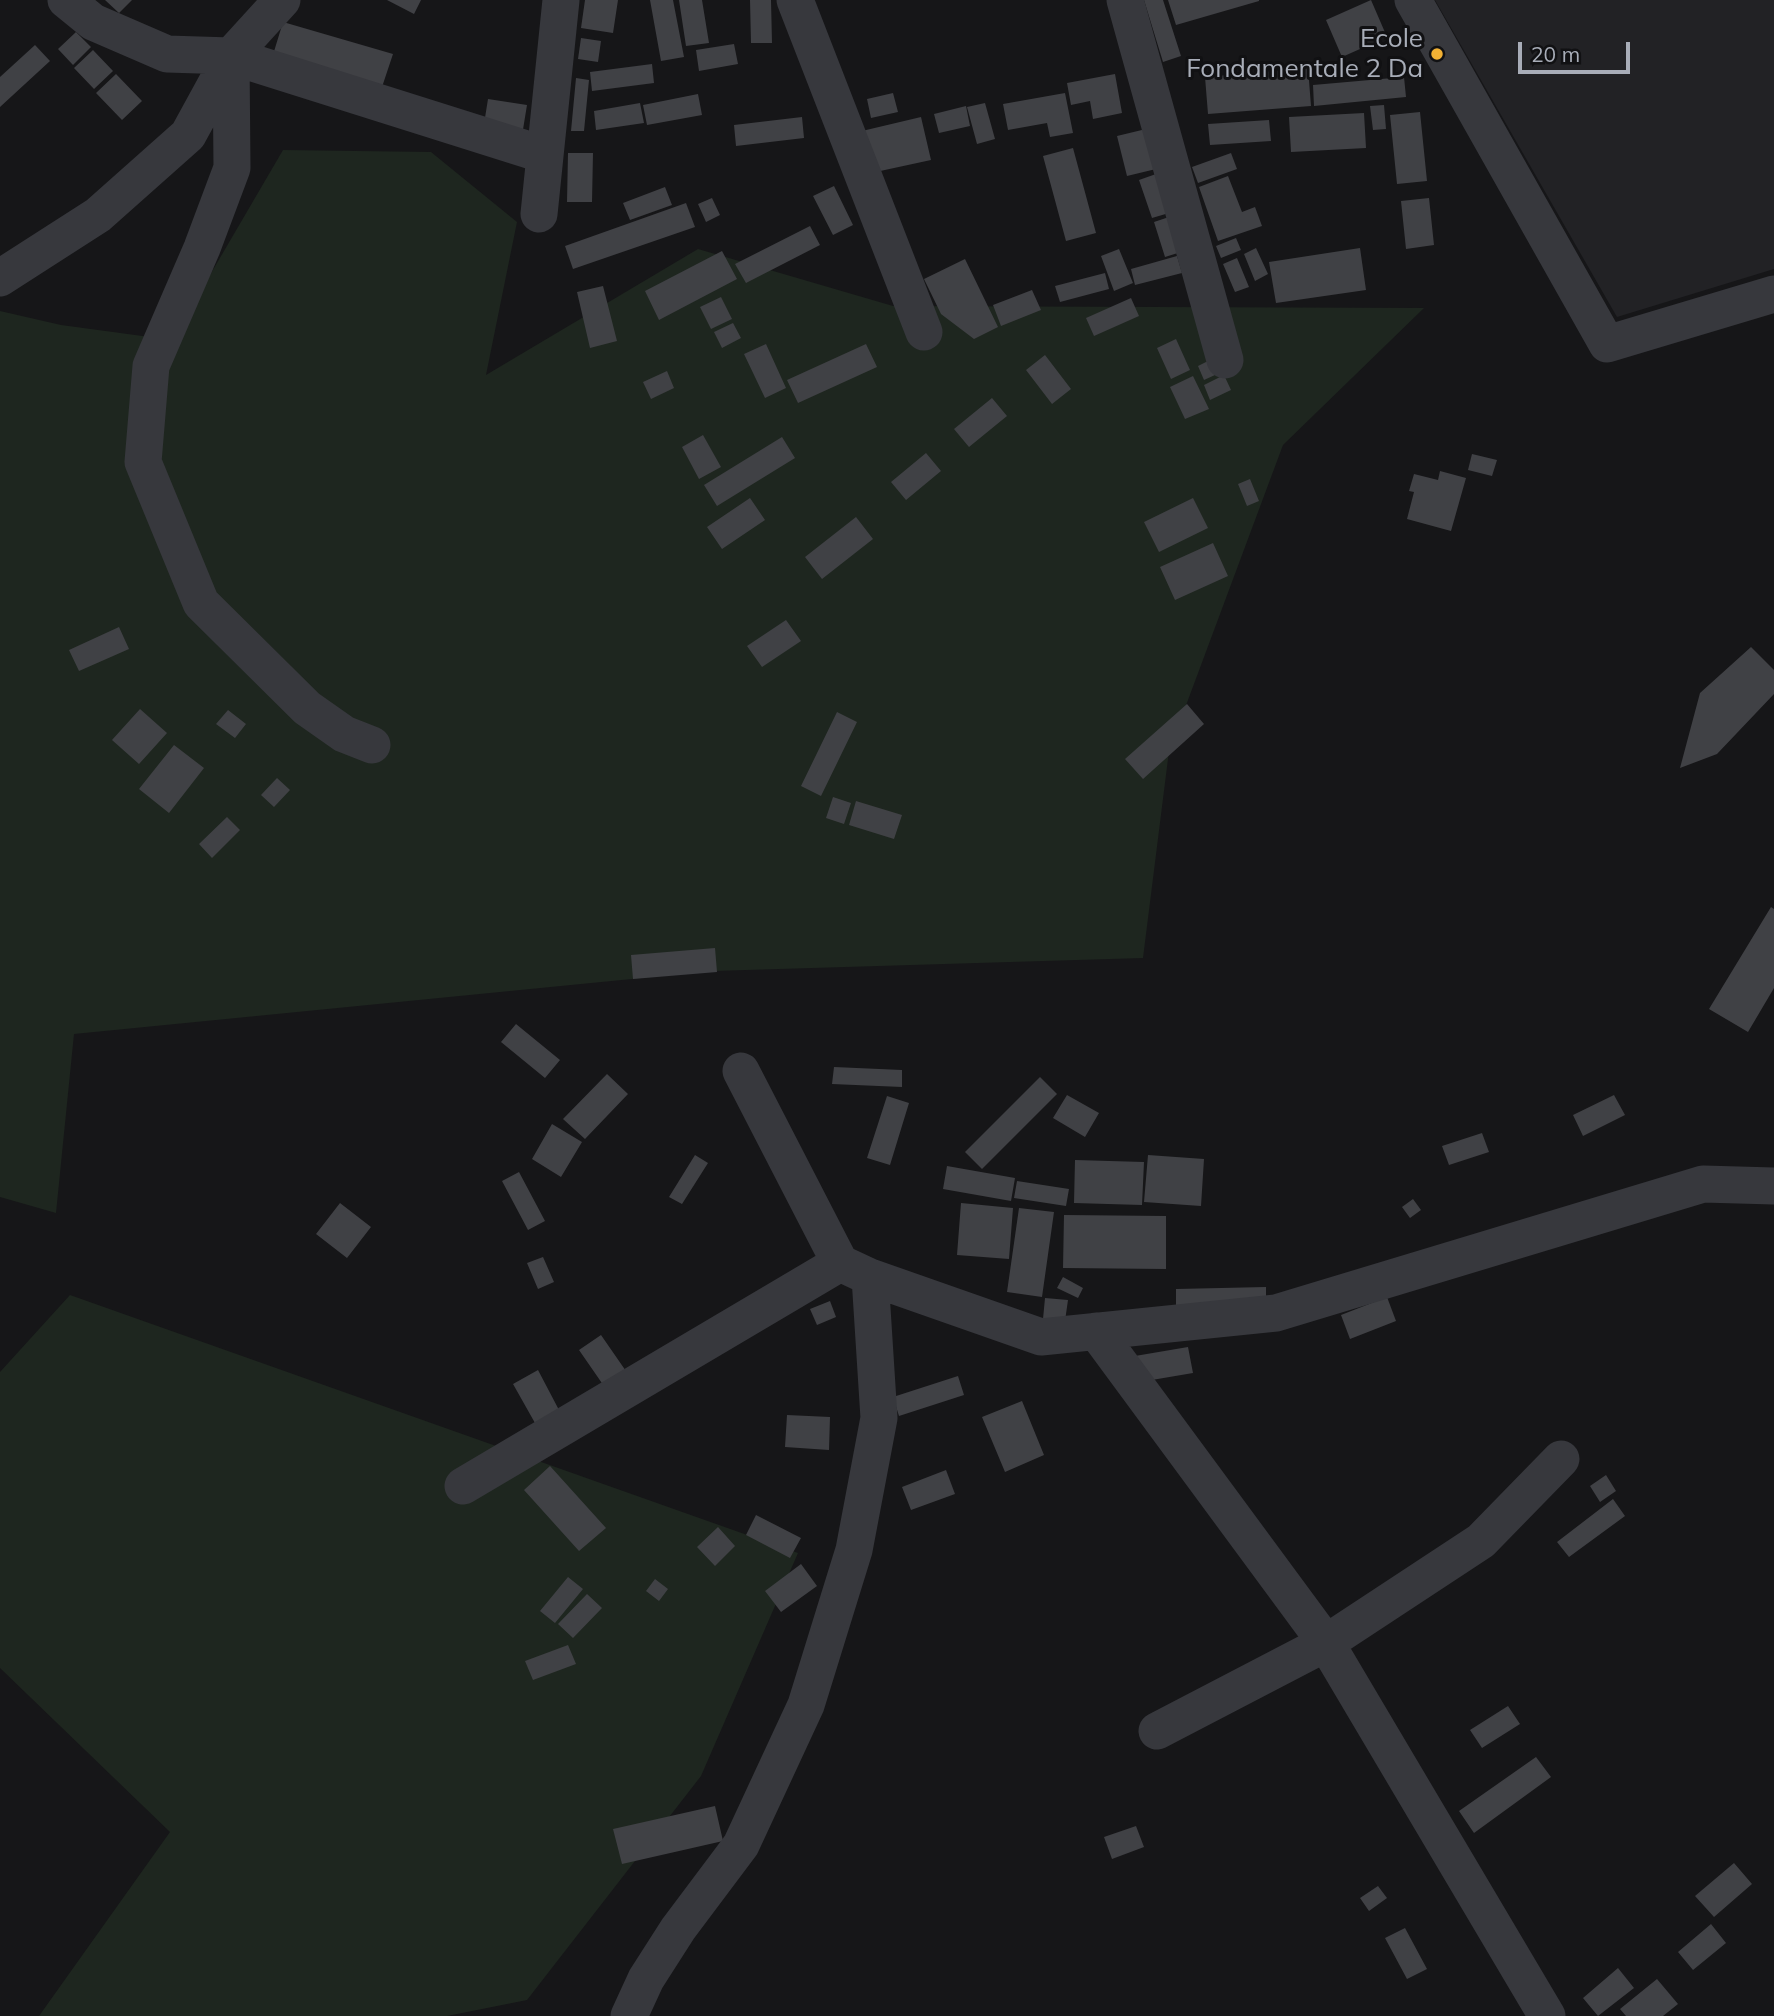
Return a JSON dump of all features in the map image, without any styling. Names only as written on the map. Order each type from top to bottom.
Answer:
[{"type":"street","points":[[66,0],[93,22],[167,54],[231,56],[545,156]]},
{"type":"street","points":[[0,278],[98,215],[188,135],[231,56],[282,0]]},
{"type":"street","points":[[539,214],[561,0]]},
{"type":"street","points":[[795,0],[924,332]]},
{"type":"street","points":[[1125,0],[1225,360]]},
{"type":"street","points":[[1413,0],[1607,344],[1774,294]]},
{"type":"street","points":[[231,56],[232,168],[202,248],[152,366],[143,462],[201,603],[307,708],[344,734],[372,745]]},
{"type":"street","points":[[629,2016],[646,1979],[678,1929],[741,1845],[806,1705],[854,1550],[879,1418],[855,1270],[741,1071]]},
{"type":"street","points":[[463,1486],[855,1270],[1041,1337],[1276,1312],[1703,1184],[1774,1186]]},
{"type":"street","points":[[1096,1331],[1326,1643],[1547,2016]]},
{"type":"street","points":[[1157,1731],[1326,1643],[1481,1541],[1561,1459]]},
{"type":"shaded area","points":[[1435,0],[1774,0],[1774,269],[1617,317]]},
{"type":"shaded area","points":[[283,150],[431,152],[517,222],[486,375],[698,249],[893,306],[1424,308],[1283,445],[1169,751],[1143,958],[713,971],[74,1034],[56,1213],[0,1197],[0,311],[61,325],[172,340]]},
{"type":"shaded area","points":[[70,1295],[798,1553],[701,1776],[527,2000],[447,2016],[39,2016],[170,1832],[0,1668],[0,1372]]},
{"type":"building","points":[[105,0],[132,0],[119,13]]},
{"type":"building","points":[[387,0],[421,0],[414,14]]},
{"type":"building","points":[[585,0],[618,0],[613,33],[581,28]]},
{"type":"building","points":[[650,0],[673,0],[684,57],[661,61]]},
{"type":"building","points":[[679,0],[702,0],[709,43],[686,46]]},
{"type":"building","points":[[750,0],[771,0],[772,43],[751,43]]},
{"type":"building","points":[[1144,0],[1163,0],[1181,56],[1163,62]]},
{"type":"building","points":[[1168,0],[1259,0],[1259,1],[1176,25]]},
{"type":"building","points":[[1371,0],[1387,37],[1342,57],[1326,20]]},
{"type":"building","points":[[283,22],[393,54],[381,90],[272,58]]},
{"type":"building","points":[[76,32],[91,47],[73,65],[58,49]]},
{"type":"building","points":[[581,38],[601,41],[598,62],[578,59]]},
{"type":"building","points":[[734,44],[738,64],[699,71],[696,50]]},
{"type":"building","points":[[35,45],[50,61],[0,107],[0,77]]},
{"type":"building","points":[[93,50],[113,71],[94,89],[74,68]]},
{"type":"building","points":[[652,64],[654,83],[592,91],[590,72]]},
{"type":"building","points":[[1308,68],[1311,106],[1208,114],[1205,77]]},
{"type":"building","points":[[116,74],[142,101],[122,120],[96,93]]},
{"type":"building","points":[[1115,74],[1122,113],[1093,119],[1090,101],[1071,105],[1067,83]]},
{"type":"building","points":[[1404,77],[1406,97],[1314,106],[1313,85]]},
{"type":"building","points":[[576,78],[589,80],[584,131],[571,131]]},
{"type":"building","points":[[893,93],[898,112],[871,118],[867,99]]},
{"type":"building","points":[[1065,93],[1073,133],[1050,137],[1047,123],[1008,130],[1003,104]]},
{"type":"building","points":[[698,94],[702,115],[647,125],[643,105]]},
{"type":"building","points":[[488,99],[527,105],[519,154],[480,149]]},
{"type":"building","points":[[640,103],[644,123],[596,130],[594,111]]},
{"type":"building","points":[[985,103],[995,139],[977,144],[967,107]]},
{"type":"building","points":[[1384,105],[1386,129],[1373,130],[1370,106]]},
{"type":"building","points":[[966,106],[970,126],[939,133],[934,114]]},
{"type":"building","points":[[1420,112],[1427,181],[1397,184],[1390,115]]},
{"type":"building","points":[[1364,113],[1366,148],[1291,152],[1289,117]]},
{"type":"building","points":[[802,117],[804,138],[736,146],[734,125]]},
{"type":"building","points":[[921,117],[931,160],[871,173],[862,131]]},
{"type":"building","points":[[1269,120],[1271,141],[1210,145],[1208,124]]},
{"type":"building","points":[[1146,129],[1156,169],[1127,176],[1117,136]]},
{"type":"building","points":[[1073,148],[1096,233],[1066,241],[1043,156]]},
{"type":"building","points":[[568,153],[593,153],[592,202],[567,202]]},
{"type":"building","points":[[1231,153],[1237,169],[1198,183],[1192,167]]},
{"type":"building","points":[[1156,174],[1169,213],[1152,218],[1139,180]]},
{"type":"building","points":[[1228,176],[1242,212],[1255,207],[1262,226],[1218,241],[1199,187]]},
{"type":"building","points":[[834,186],[853,225],[833,235],[813,196]]},
{"type":"building","points":[[665,187],[672,205],[630,220],[623,203]]},
{"type":"building","points":[[712,198],[720,215],[706,222],[698,204]]},
{"type":"building","points":[[1429,198],[1434,245],[1406,249],[1401,201]]},
{"type":"building","points":[[686,203],[695,227],[573,269],[565,246]]},
{"type":"building","points":[[1169,217],[1181,252],[1165,257],[1154,222]]},
{"type":"building","points":[[810,226],[820,245],[746,283],[735,264]]},
{"type":"building","points":[[1236,238],[1241,250],[1221,258],[1216,246]]},
{"type":"building","points":[[1256,248],[1268,274],[1255,281],[1244,254]]},
{"type":"building","points":[[1360,248],[1366,290],[1276,303],[1269,262]]},
{"type":"building","points":[[1119,249],[1133,283],[1114,291],[1101,256]]},
{"type":"building","points":[[722,251],[737,279],[659,320],[645,291]]},
{"type":"building","points":[[1177,256],[1182,273],[1135,285],[1131,269]]},
{"type":"building","points":[[1237,258],[1249,287],[1235,292],[1223,264]]},
{"type":"building","points":[[965,259],[998,327],[974,339],[941,314],[924,279]]},
{"type":"building","points":[[1105,273],[1109,289],[1060,302],[1055,286]]},
{"type":"building","points":[[603,286],[617,341],[590,348],[577,292]]},
{"type":"building","points":[[1032,290],[1041,310],[1001,326],[993,305]]},
{"type":"building","points":[[721,297],[732,319],[711,329],[700,307]]},
{"type":"building","points":[[1131,298],[1139,316],[1094,336],[1086,318]]},
{"type":"building","points":[[733,323],[741,338],[722,348],[714,332]]},
{"type":"building","points":[[1176,339],[1190,370],[1171,379],[1157,348]]},
{"type":"building","points":[[766,344],[786,388],[765,398],[744,354]]},
{"type":"building","points":[[866,344],[877,367],[798,403],[787,380]]},
{"type":"building","points":[[1045,355],[1071,389],[1052,404],[1026,370]]},
{"type":"building","points":[[1220,355],[1226,370],[1204,380],[1198,366]]},
{"type":"building","points":[[667,371],[674,388],[651,399],[643,382]]},
{"type":"building","points":[[1224,375],[1231,390],[1210,400],[1204,385]]},
{"type":"building","points":[[1193,376],[1209,409],[1185,419],[1170,387]]},
{"type":"building","points":[[992,398],[1007,416],[969,447],[954,429]]},
{"type":"building","points":[[703,435],[721,467],[699,479],[682,447]]},
{"type":"building","points":[[782,437],[795,458],[717,506],[704,485]]},
{"type":"building","points":[[926,453],[941,471],[906,500],[891,482]]},
{"type":"building","points":[[1472,454],[1497,460],[1492,476],[1468,470]]},
{"type":"building","points":[[1440,471],[1466,478],[1451,531],[1407,519],[1414,492],[1409,491],[1414,474],[1438,480]]},
{"type":"building","points":[[1250,479],[1259,501],[1247,506],[1238,484]]},
{"type":"building","points":[[750,498],[765,520],[722,549],[707,527]]},
{"type":"building","points":[[1193,498],[1208,528],[1159,552],[1144,522]]},
{"type":"building","points":[[856,517],[873,539],[822,579],[805,557]]},
{"type":"building","points":[[1213,543],[1228,576],[1175,600],[1160,567]]},
{"type":"building","points":[[786,620],[801,641],[762,667],[747,646]]},
{"type":"building","points":[[119,627],[129,649],[79,671],[69,650]]},
{"type":"building","points":[[1751,647],[1774,670],[1774,694],[1717,754],[1680,768],[1700,693]]},
{"type":"building","points":[[1187,704],[1204,724],[1143,779],[1125,759]]},
{"type":"building","points":[[140,709],[167,733],[139,764],[112,740]]},
{"type":"building","points":[[228,710],[246,724],[235,738],[216,724]]},
{"type":"building","points":[[837,712],[857,722],[821,796],[801,786]]},
{"type":"building","points":[[174,745],[204,768],[169,813],[139,789]]},
{"type":"building","points":[[277,778],[290,790],[274,807],[261,795]]},
{"type":"building","points":[[833,797],[851,803],[844,824],[826,818]]},
{"type":"building","points":[[856,801],[902,815],[894,839],[849,825]]},
{"type":"building","points":[[227,817],[240,830],[212,858],[199,844]]},
{"type":"building","points":[[1771,907],[1774,909],[1774,988],[1748,1032],[1709,1009]]},
{"type":"building","points":[[715,948],[717,972],[633,979],[631,955]]},
{"type":"building","points":[[516,1024],[560,1060],[545,1078],[501,1042]]},
{"type":"building","points":[[834,1067],[902,1070],[902,1087],[832,1084]]},
{"type":"building","points":[[607,1074],[628,1094],[585,1139],[563,1119]]},
{"type":"building","points":[[1040,1077],[1057,1094],[982,1169],[965,1152]]},
{"type":"building","points":[[1067,1095],[1099,1113],[1085,1137],[1053,1118]]},
{"type":"building","points":[[1614,1095],[1625,1115],[1583,1136],[1573,1115]]},
{"type":"building","points":[[887,1096],[909,1103],[890,1165],[867,1158]]},
{"type":"building","points":[[552,1124],[582,1142],[561,1177],[532,1159]]},
{"type":"building","points":[[1482,1133],[1489,1152],[1449,1165],[1442,1146]]},
{"type":"building","points":[[695,1155],[708,1163],[682,1204],[669,1197]]},
{"type":"building","points":[[1148,1155],[1204,1159],[1201,1206],[1144,1202]]},
{"type":"building","points":[[1075,1160],[1144,1162],[1142,1205],[1074,1203]]},
{"type":"building","points":[[947,1166],[1015,1178],[1011,1201],[943,1189]]},
{"type":"building","points":[[519,1172],[545,1221],[528,1230],[502,1181]]},
{"type":"building","points":[[1017,1181],[1069,1189],[1066,1206],[1014,1198]]},
{"type":"building","points":[[1413,1199],[1421,1210],[1410,1218],[1402,1207]]},
{"type":"building","points":[[340,1203],[371,1227],[347,1258],[316,1234]]},
{"type":"building","points":[[961,1203],[1013,1208],[1009,1259],[957,1255]]},
{"type":"building","points":[[1019,1208],[1054,1212],[1042,1297],[1007,1292]]},
{"type":"building","points":[[1064,1215],[1166,1216],[1166,1269],[1063,1268]]},
{"type":"building","points":[[543,1257],[554,1282],[538,1289],[527,1263]]},
{"type":"building","points":[[1063,1277],[1083,1288],[1078,1298],[1057,1288]]},
{"type":"building","points":[[1266,1287],[1266,1309],[1176,1310],[1176,1289]]},
{"type":"building","points":[[1387,1297],[1396,1321],[1350,1339],[1341,1315]]},
{"type":"building","points":[[1045,1298],[1068,1300],[1065,1321],[1043,1319]]},
{"type":"building","points":[[830,1301],[836,1317],[817,1325],[810,1309]]},
{"type":"building","points":[[601,1335],[628,1374],[606,1389],[579,1350]]},
{"type":"building","points":[[1188,1347],[1193,1373],[1140,1382],[1135,1356]]},
{"type":"building","points":[[538,1370],[559,1410],[535,1423],[513,1384]]},
{"type":"building","points":[[958,1376],[964,1395],[899,1416],[893,1397]]},
{"type":"building","points":[[1022,1401],[1044,1455],[1005,1472],[982,1417]]},
{"type":"building","points":[[787,1415],[830,1417],[829,1450],[785,1447]]},
{"type":"building","points":[[550,1466],[606,1528],[579,1551],[524,1490]]},
{"type":"building","points":[[946,1470],[955,1494],[911,1510],[902,1487]]},
{"type":"building","points":[[1606,1475],[1616,1491],[1600,1502],[1590,1486]]},
{"type":"building","points":[[1613,1499],[1625,1516],[1569,1557],[1557,1542]]},
{"type":"building","points":[[756,1515],[801,1538],[790,1558],[746,1535]]},
{"type":"building","points":[[718,1527],[735,1546],[715,1566],[697,1547]]},
{"type":"building","points":[[801,1564],[817,1586],[781,1612],[765,1591]]},
{"type":"building","points":[[568,1577],[583,1589],[555,1623],[540,1611]]},
{"type":"building","points":[[655,1579],[668,1589],[659,1601],[646,1591]]},
{"type":"building","points":[[587,1594],[602,1608],[573,1638],[558,1624]]},
{"type":"building","points":[[568,1645],[576,1664],[533,1680],[525,1661]]},
{"type":"building","points":[[1508,1706],[1520,1724],[1482,1748],[1470,1730]]},
{"type":"building","points":[[1536,1757],[1551,1777],[1474,1833],[1459,1811]]},
{"type":"building","points":[[715,1806],[723,1841],[622,1864],[613,1829]]},
{"type":"building","points":[[1136,1826],[1144,1847],[1112,1859],[1104,1837]]},
{"type":"building","points":[[1734,1863],[1752,1884],[1714,1917],[1695,1896]]},
{"type":"building","points":[[1378,1886],[1387,1898],[1369,1911],[1360,1898]]},
{"type":"building","points":[[1711,1924],[1726,1943],[1693,1970],[1678,1952]]},
{"type":"building","points":[[1405,1928],[1427,1969],[1407,1979],[1385,1938]]},
{"type":"building","points":[[1618,1968],[1634,1988],[1598,2016],[1583,1998]]},
{"type":"building","points":[[1657,1979],[1678,2004],[1663,2016],[1626,2016],[1620,2009]]},
{"type":"place","name":"Ecole Fondamentale 2 Da","points":[[1437,54]]}]
